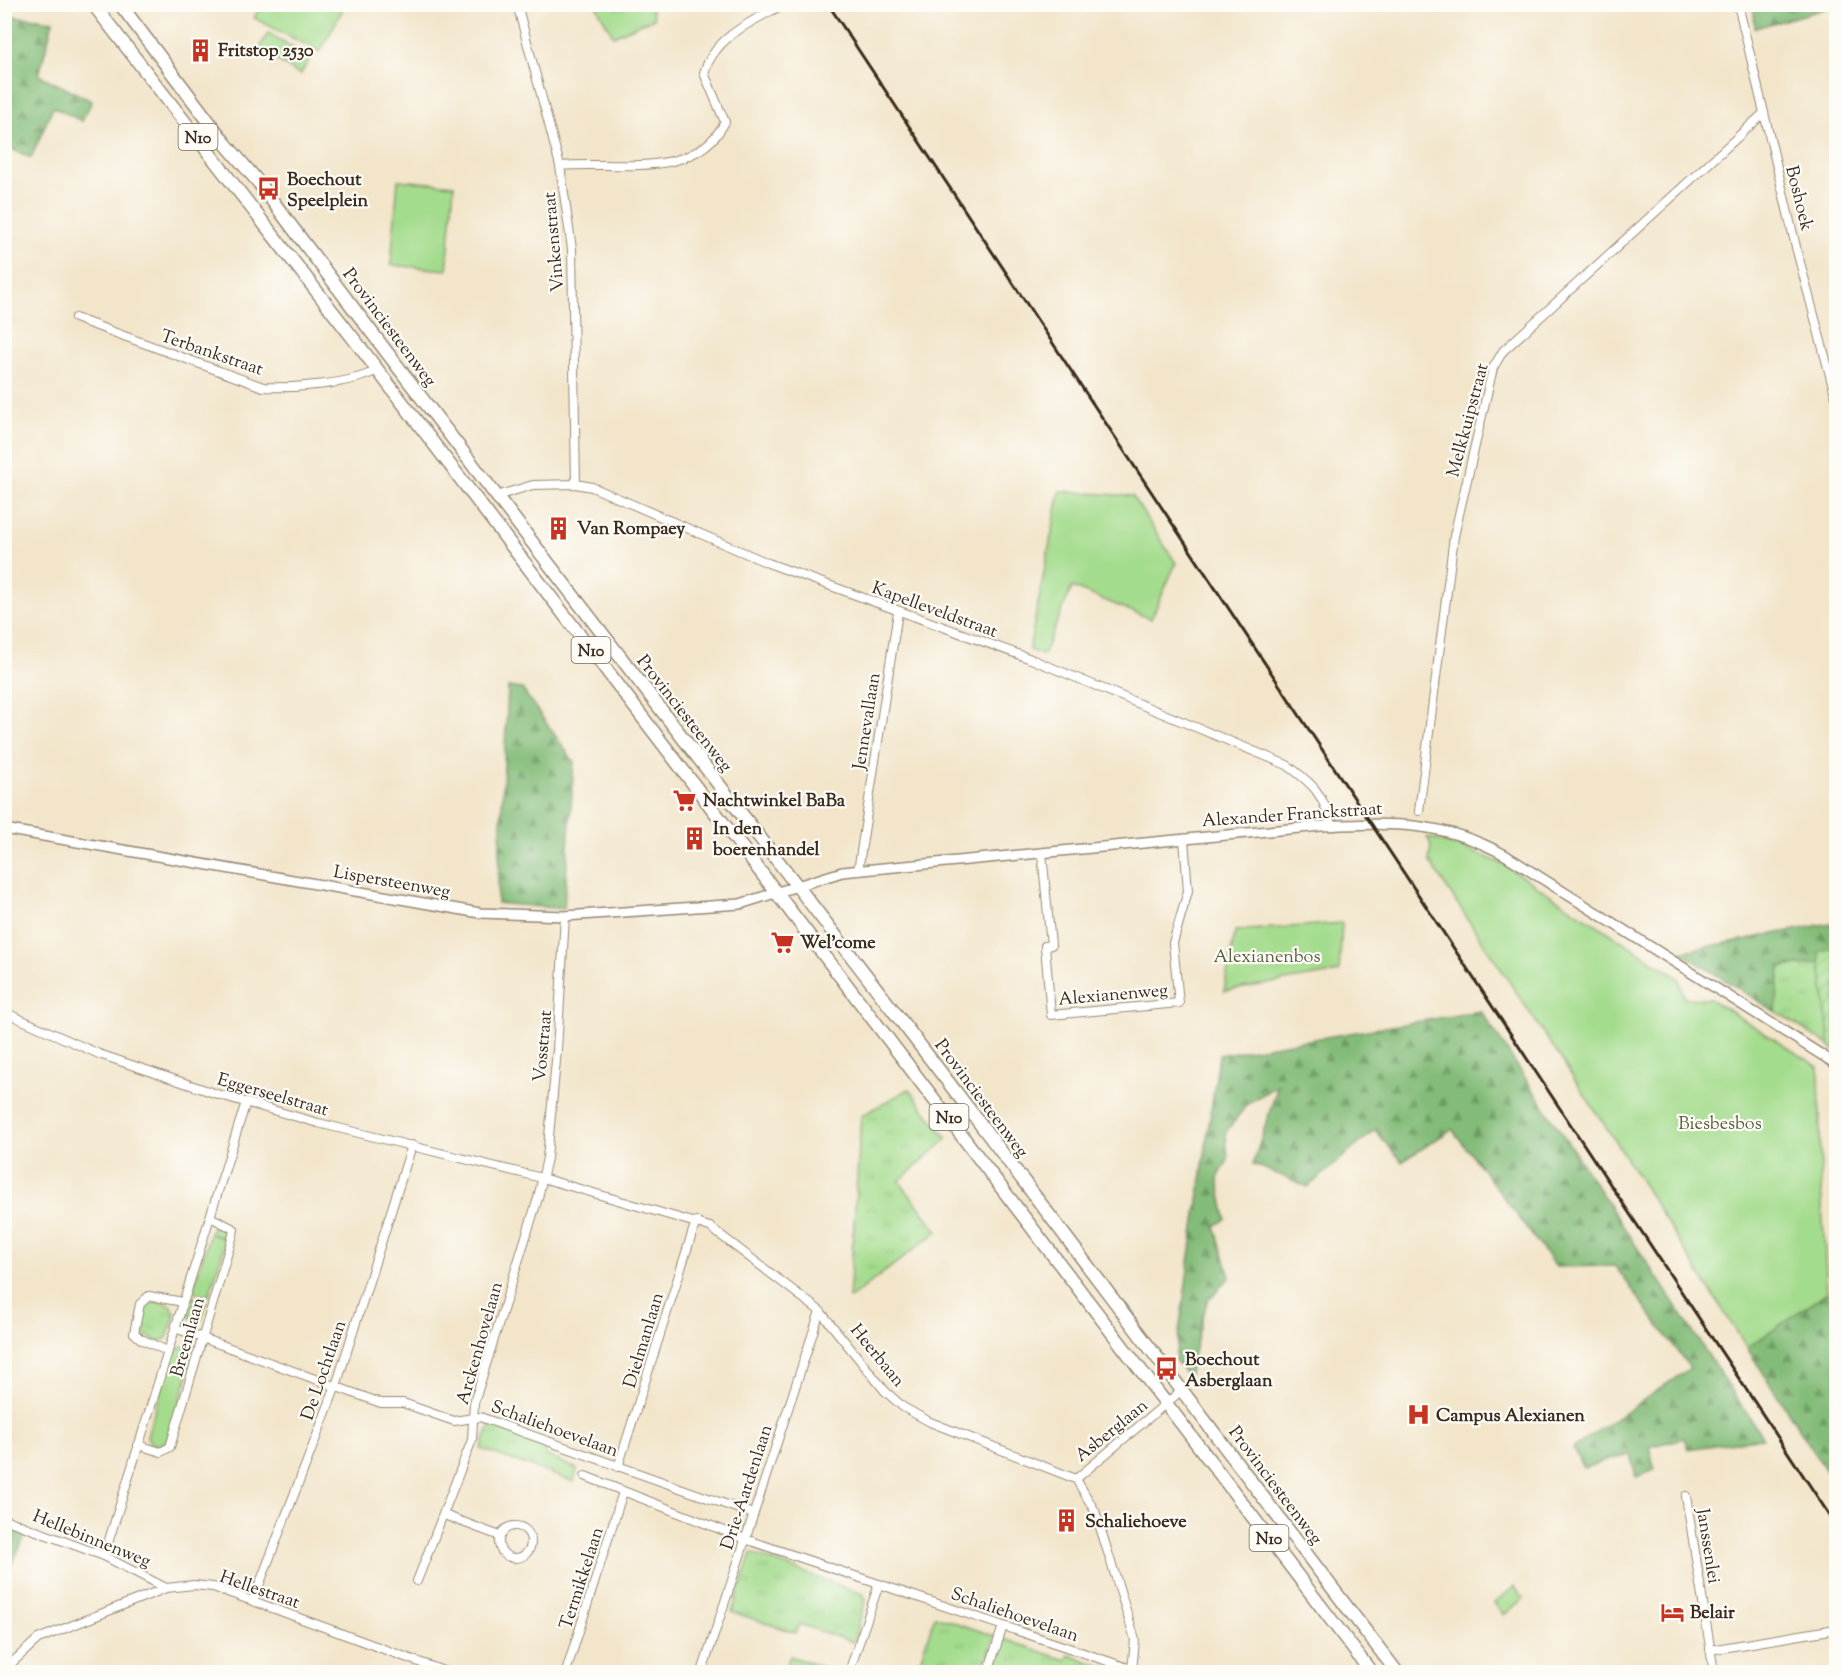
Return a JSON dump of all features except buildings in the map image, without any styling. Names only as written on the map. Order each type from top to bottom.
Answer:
[{"type":"main road","name":"Provinciesteenweg","points":[[93,4],[244,196],[258,218],[377,370],[1371,1672]]},
{"type":"main road","name":"Provinciesteenweg","points":[[120,4],[1397,1672]]},
{"type":"main road","points":[[258,218],[255,206],[260,202],[267,201],[281,212]]},
{"type":"main road","points":[[462,482],[470,485],[477,494],[483,494],[487,489],[485,481]]},
{"type":"street","name":"Vinkenstraat","points":[[517,4],[560,166],[572,249],[576,484]]},
{"type":"street","points":[[560,166],[654,165],[685,157],[709,144],[725,122],[704,73],[707,63],[720,45],[737,30],[784,4]]},
{"type":"street","name":"Boshoek","points":[[1738,4],[1836,398]]},
{"type":"street","name":"Melkkuipstraat","points":[[1419,811],[1454,536],[1494,368],[1503,351],[1764,113]]},
{"type":"street","name":"Terbankstraat","points":[[75,318],[262,387],[280,388],[363,378],[377,370]]},
{"type":"street","name":"Kapelleveldstraat","points":[[499,499],[503,494],[533,485],[576,484],[614,495],[768,563],[1030,659],[1287,765],[1313,784],[1323,797],[1331,825]]},
{"type":"street","name":"Jennevallaan","points":[[858,871],[898,612]]},
{"type":"street","name":"Alexander Franckstraat","points":[[776,893],[820,878],[858,871],[1331,825],[1371,823],[1423,825],[1479,841],[1515,861],[1836,1064]]},
{"type":"street","name":"Lispersteenweg","points":[[4,830],[480,913],[565,916],[740,904],[776,893]]},
{"type":"street","name":"Alexianenweg","points":[[1042,853],[1051,945],[1045,946],[1051,1015],[1179,1003],[1173,943],[1188,891],[1184,839]]},
{"type":"street","name":"Vosstraat","points":[[542,1178],[557,1050],[565,916]]},
{"type":"street","name":"Eggerseelstraat","points":[[4,1012],[99,1054],[246,1102],[318,1123],[542,1178]]},
{"type":"street","name":"Breemlaan","points":[[104,1556],[246,1102]]},
{"type":"street","name":"De Lochtlaan","points":[[253,1601],[336,1386],[412,1145]]},
{"type":"street","name":"Heerbaan","points":[[542,1178],[696,1221],[710,1227],[820,1311],[885,1391],[903,1407],[930,1422],[1076,1479]]},
{"type":"street","name":"Arckenhovelaan","points":[[417,1581],[472,1440],[474,1403],[542,1178]]},
{"type":"street","name":"Breemlaan","points":[[138,1445],[161,1452],[170,1447],[234,1229],[210,1217]]},
{"type":"street","name":"Dielmanlaan","points":[[618,1467],[696,1221]]},
{"type":"street","name":"Breemlaan","points":[[167,1351],[141,1339],[134,1333],[140,1304],[149,1296],[183,1302]]},
{"type":"street","name":"Drie-Aardenlaan","points":[[702,1672],[820,1311]]},
{"type":"street","name":"Schaliehoevelaan","points":[[175,1328],[381,1403],[403,1403],[454,1421],[480,1417],[753,1514]]},
{"type":"street","name":"Asberglaan","points":[[1076,1479],[1094,1461],[1166,1406],[1182,1390]]},
{"type":"street","name":"Schaliehoevelaan","points":[[585,1476],[745,1539],[1136,1671]]},
{"type":"street","points":[[1076,1479],[1095,1511],[1131,1626],[1135,1640],[1136,1671]]},
{"type":"street","name":"Termikkelaan","points":[[566,1672],[623,1492]]},
{"type":"street","name":"Janssenlei","points":[[1686,1496],[1714,1672]]},
{"type":"street","points":[[444,1515],[500,1536]]},
{"type":"street","name":"Hellebinnenweg","points":[[4,1519],[104,1556],[149,1577],[166,1588]]},
{"type":"street","points":[[509,1527],[521,1527],[530,1535],[530,1548],[522,1556],[510,1558],[500,1549],[500,1536],[509,1527]]},
{"type":"street","points":[[849,1672],[879,1584]]},
{"type":"street","name":"Hellestraat","points":[[4,1670],[38,1639],[166,1588],[178,1586],[213,1587],[446,1672]]},
{"type":"street","points":[[988,1672],[1003,1626]]},
{"type":"street","points":[[1710,1650],[1836,1629]]},
{"type":"green space","points":[[261,4],[345,5],[320,52],[254,18]]},
{"type":"green space","points":[[1836,4],[1836,6],[1755,28],[1753,5]]},
{"type":"green space","points":[[596,5],[650,5],[654,18],[613,36]]},
{"type":"green space","points":[[11,16],[53,21],[39,75],[92,101],[82,121],[53,107],[31,158],[5,146],[4,26]]},
{"type":"green space","points":[[268,33],[310,59],[300,75],[259,49]]},
{"type":"green space","points":[[398,180],[454,185],[447,270],[391,265]]},
{"type":"green space","points":[[1060,491],[1132,496],[1176,563],[1151,619],[1072,587],[1043,655],[1029,650]]},
{"type":"green space","points":[[508,687],[522,689],[574,762],[564,909],[497,903]]},
{"type":"green space","name":"Biesbesbos","points":[[1427,837],[1458,846],[1503,864],[1679,978],[1684,998],[1710,999],[1819,1067],[1821,1184],[1827,1292],[1747,1348],[1610,1133],[1429,861],[1431,845]]},
{"type":"green space","points":[[1836,922],[1836,948],[1820,951],[1820,963],[1780,967],[1776,1012],[1680,952]]},
{"type":"green space","name":"Alexianenbos","points":[[1342,923],[1339,972],[1224,991],[1235,931]]},
{"type":"green space","points":[[1836,948],[1836,1052],[1830,1047],[1819,951]]},
{"type":"green space","points":[[1820,963],[1830,1046],[1775,1011],[1780,967]]},
{"type":"green space","points":[[1481,1011],[1763,1438],[1688,1449],[1684,1438],[1649,1447],[1655,1470],[1636,1477],[1630,1454],[1583,1468],[1573,1448],[1690,1368],[1615,1266],[1556,1267],[1452,1129],[1402,1162],[1375,1130],[1308,1187],[1253,1164],[1278,1085],[1248,1103],[1226,1132],[1228,1160],[1218,1178],[1226,1219],[1215,1226],[1230,1277],[1207,1301],[1188,1376],[1175,1360],[1219,1055]]},
{"type":"green space","points":[[909,1089],[947,1139],[899,1181],[938,1231],[849,1299],[861,1116]]},
{"type":"green space","points":[[217,1225],[225,1229],[227,1239],[210,1234],[212,1227]]},
{"type":"green space","points":[[210,1234],[227,1239],[209,1296],[192,1291]]},
{"type":"green space","points":[[1827,1292],[1836,1317],[1836,1486],[1747,1348]]},
{"type":"green space","points":[[190,1296],[207,1302],[201,1320],[192,1319],[188,1313],[187,1306]]},
{"type":"green space","points":[[154,1300],[172,1306],[175,1315],[167,1338],[158,1342],[142,1333],[139,1324],[146,1304]]},
{"type":"green space","points":[[185,1346],[192,1352],[193,1360],[168,1439],[158,1445],[150,1443],[147,1436],[172,1353],[177,1348]]},
{"type":"green space","points":[[490,1425],[548,1446],[545,1455],[577,1469],[574,1482],[481,1449]]},
{"type":"green space","points":[[4,1526],[26,1534],[5,1579]]},
{"type":"green space","points":[[751,1553],[863,1594],[866,1600],[853,1642],[799,1624],[796,1633],[732,1612]]},
{"type":"green space","points":[[1514,1587],[1524,1598],[1504,1615],[1494,1603]]},
{"type":"green space","points":[[935,1616],[995,1636],[983,1672],[916,1672]]},
{"type":"green space","points":[[1004,1639],[1066,1660],[1069,1655],[1106,1668],[1105,1672],[992,1672]]},
{"type":"green space","points":[[790,1656],[837,1672],[784,1672]]},
{"type":"railway","points":[[828,4],[1836,1525]]},
{"type":"place","name":"Fritstop 2530","points":[[200,50]]},
{"type":"place","name":"Boechout Speelplein","points":[[269,189]]},
{"type":"place","name":"Van Rompaey","points":[[559,528]]},
{"type":"place","name":"Nachtwinkel BaBa","points":[[685,800]]},
{"type":"place","name":"In den boerenhandel","points":[[695,838]]},
{"type":"place","name":"Wel'come","points":[[782,942]]},
{"type":"place","name":"Boechout Asberglaan","points":[[1167,1369]]},
{"type":"place","name":"Campus Alexianen","points":[[1418,1415]]},
{"type":"place","name":"Schaliehoeve","points":[[1067,1521]]},
{"type":"place","name":"Belair","points":[[1672,1612]]}]
